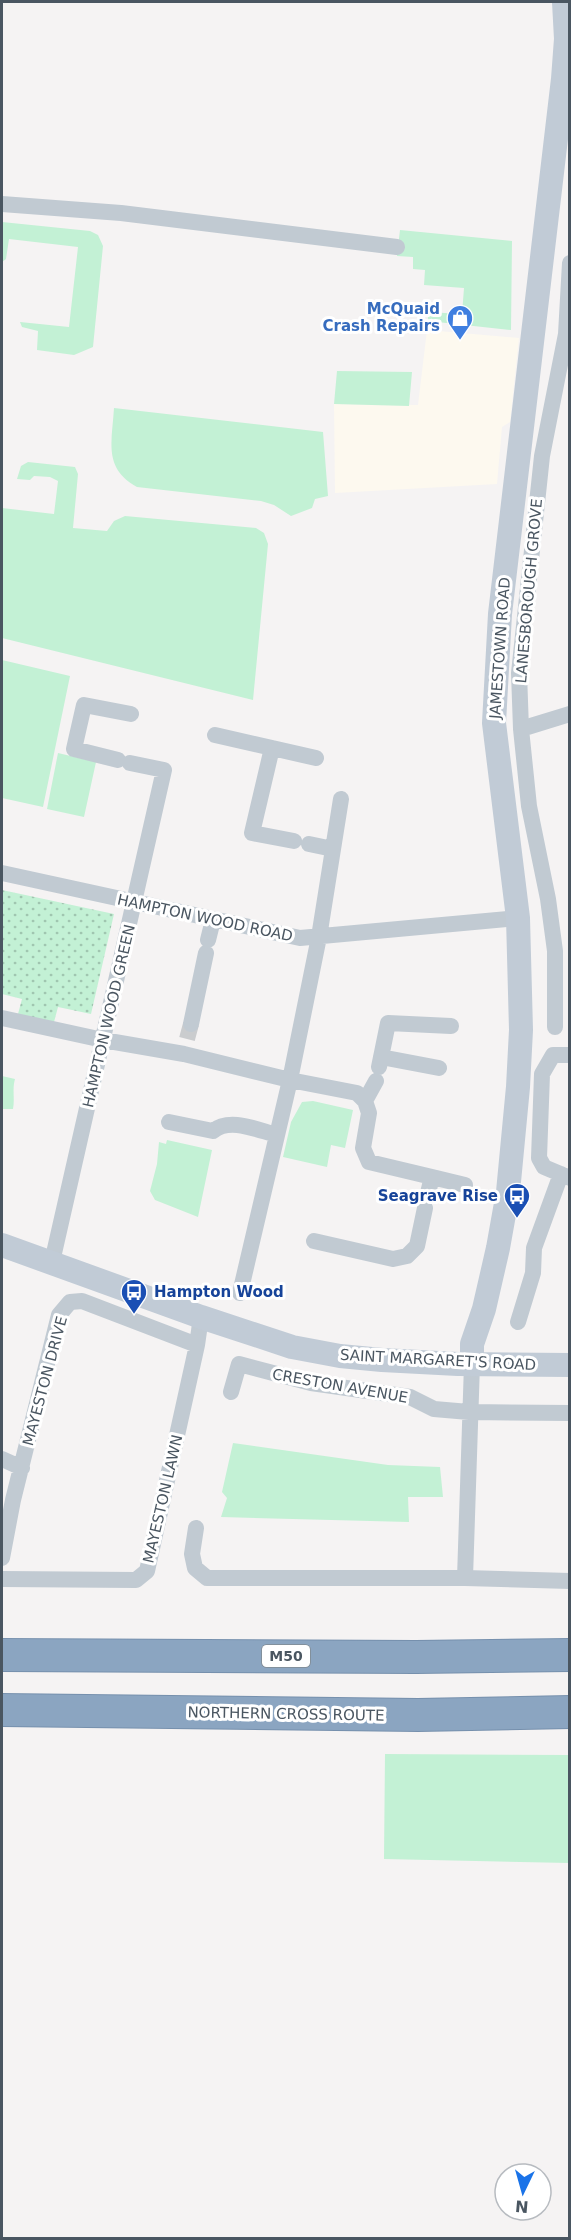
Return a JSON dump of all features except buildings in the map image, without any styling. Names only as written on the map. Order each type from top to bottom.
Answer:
[{"type":"highway","name":"M50","points":[[2,1655],[416,1657],[570,1655]]},
{"type":"highway","name":"NORTHERN CROSS ROUTE","points":[[2,1710],[418,1715],[570,1712]]},
{"type":"street","name":"JAMESTOWN ROAD","points":[[472,1364],[472,1344],[484,1309],[508,1192],[521,1030],[518,918],[494,723],[501,614],[563,79],[566,39],[564,2]]},
{"type":"street","points":[[2,204],[121,213],[397,246]]},
{"type":"street","name":"LANESBOROUGH GROVE","points":[[550,1017],[555,951],[548,899],[528,806],[519,673],[542,456],[566,334],[570,263]]},
{"type":"street","name":"HAMPTON WOOD GREEN","points":[[52,1262],[164,770],[74,749],[84,705],[131,714]]},
{"type":"street","points":[[521,729],[570,714]]},
{"type":"street","points":[[215,735],[316,758]]},
{"type":"street","points":[[272,748],[252,833],[333,849]]},
{"type":"street","points":[[240,1293],[290,1080],[319,938],[340,799]]},
{"type":"street","name":"HAMPTON WOOD ROAD","points":[[2,873],[300,938],[518,918]]},
{"type":"street","points":[[187,1039],[213,920]]},
{"type":"street","points":[[2,1018],[103,1040],[187,1039],[290,1080],[357,1093],[365,1101],[369,1113],[363,1148],[369,1162],[428,1193],[465,1185]]},
{"type":"street","points":[[365,1101],[379,1068],[388,1023],[451,1026]]},
{"type":"street","points":[[518,1322],[533,1273],[534,1248],[565,1176],[543,1167],[539,1158],[542,1074],[554,1055],[569,1055]]},
{"type":"street","points":[[379,1068],[439,1068]]},
{"type":"street","points":[[169,1122],[213,1131],[230,1124],[277,1135]]},
{"type":"street","points":[[314,1240],[393,1259],[407,1256],[417,1246],[428,1193]]},
{"type":"street","name":"SAINT MARGARET'S ROAD","points":[[2,1245],[201,1317],[292,1347],[340,1356],[382,1360],[570,1365]]},
{"type":"street","name":"MAYESTON DRIVE","points":[[2,1558],[59,1315],[70,1302],[82,1300],[197,1345]]},
{"type":"street","name":"MAYESTON LAWN","points":[[2,1579],[136,1580],[147,1571],[197,1345],[201,1317]]},
{"type":"street","name":"CRESTON AVENUE","points":[[231,1392],[239,1364],[310,1383],[410,1397],[434,1409],[469,1412]]},
{"type":"street","points":[[465,1578],[472,1364]]},
{"type":"street","points":[[469,1412],[570,1413]]},
{"type":"street","points":[[2,1459],[22,1468]]},
{"type":"street","points":[[196,1528],[192,1554],[195,1568],[207,1578],[465,1578],[570,1581]]},
{"type":"shaded area","points":[[427,330],[519,338],[510,422],[502,427],[497,484],[335,493],[334,404],[418,405]]},
{"type":"green space","points":[[2,222],[90,231],[98,235],[103,246],[93,347],[74,355],[37,350],[38,331],[22,327],[20,322],[69,327],[78,247],[9,239],[6,259],[2,262]]},
{"type":"green space","points":[[400,230],[512,241],[511,330],[428,321],[428,312],[462,314],[464,288],[424,285],[425,270],[413,269],[413,257],[397,256]]},
{"type":"green space","points":[[337,371],[412,372],[409,406],[334,404]]},
{"type":"green space","points":[[114,408],[323,432],[328,496],[315,499],[312,508],[291,516],[274,505],[261,501],[137,487],[126,480],[114,463],[111,443]]},
{"type":"green space","points":[[28,462],[75,467],[78,474],[73,528],[107,531],[114,521],[125,516],[256,528],[264,533],[268,544],[253,700],[2,638],[2,508],[54,514],[58,481],[50,477],[34,476],[30,480],[17,479],[21,466]]},
{"type":"green space","points":[[2,660],[70,676],[43,807],[2,798]]},
{"type":"green space","points":[[58,753],[96,762],[84,817],[47,809]]},
{"type":"green space","points":[[2,890],[114,914],[91,1014],[58,1007],[54,1022],[18,1014],[22,999],[2,994]]},
{"type":"green space","points":[[2,1076],[15,1079],[13,1109],[2,1109]]},
{"type":"green space","points":[[313,1101],[353,1110],[345,1148],[331,1145],[327,1167],[283,1157],[291,1122],[302,1102]]},
{"type":"green space","points":[[167,1140],[212,1150],[198,1217],[155,1200],[150,1191],[157,1164],[159,1142],[166,1144]]},
{"type":"green space","points":[[233,1443],[388,1465],[440,1467],[443,1497],[408,1497],[409,1522],[221,1517],[227,1498],[222,1492]]},
{"type":"green space","points":[[385,1754],[569,1755],[569,1863],[384,1859]]},
{"type":"tunnel","points":[[187,1039],[191,1024]]},
{"type":"place","name":"McQuaid Crash Repairs","points":[[460,341]]},
{"type":"place","name":"Seagrave Rise","points":[[517,1219]]},
{"type":"place","name":"Hampton Wood","points":[[134,1315]]}]
